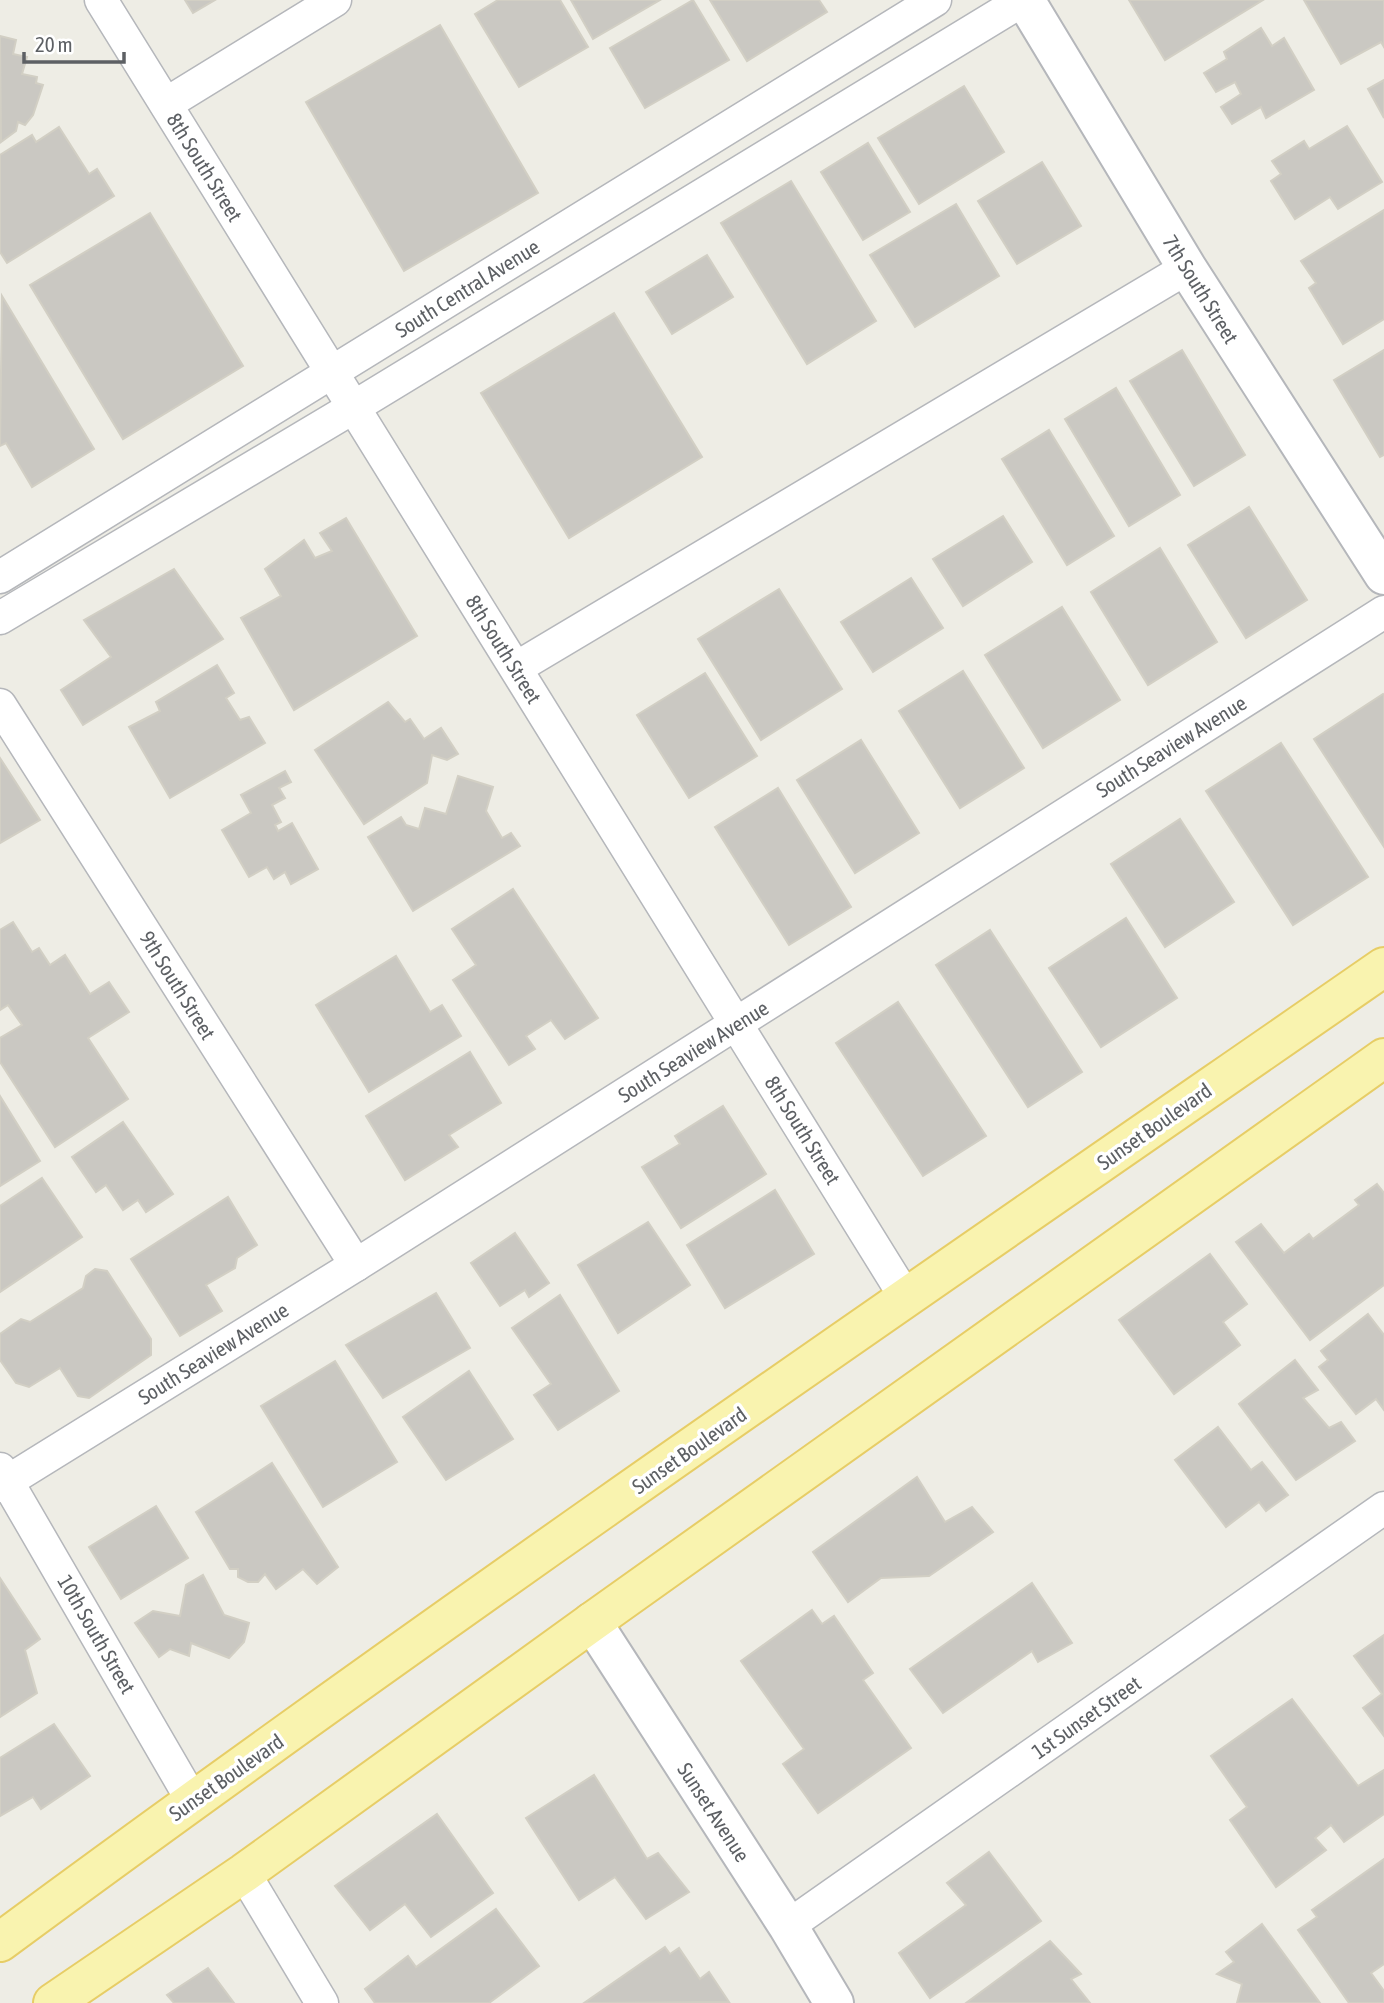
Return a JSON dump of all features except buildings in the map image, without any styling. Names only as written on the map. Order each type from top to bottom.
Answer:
[{"type":"main road","name":"Sunset Boulevard","points":[[0,1942],[192,1800],[906,1298],[1384,967]]},
{"type":"main road","points":[[53,2003],[244,1873],[1384,1058]]},
{"type":"street","name":"8th South Street","points":[[101,0],[738,1023],[906,1298]]},
{"type":"street","points":[[166,104],[335,0]]},
{"type":"street","name":"South Central Avenue","points":[[0,578],[935,0]]},
{"type":"street","points":[[0,618],[354,407],[1024,0]]},
{"type":"street","name":"7th South Street","points":[[1024,0],[1187,268],[1384,575]]},
{"type":"street","points":[[516,668],[1187,268]]},
{"type":"street","name":"South Seaview Avenue","points":[[3,1479],[356,1265],[1384,612]]},
{"type":"street","name":"9th South Street","points":[[0,705],[356,1265]]},
{"type":"street","name":"10th South Street","points":[[3,1479],[192,1800]]},
{"type":"street","name":"1st Sunset Street","points":[[788,1926],[1384,1508]]},
{"type":"street","name":"Sunset Avenue","points":[[592,1622],[788,1926],[834,2003]]},
{"type":"street","points":[[244,1873],[322,2003]]}]
